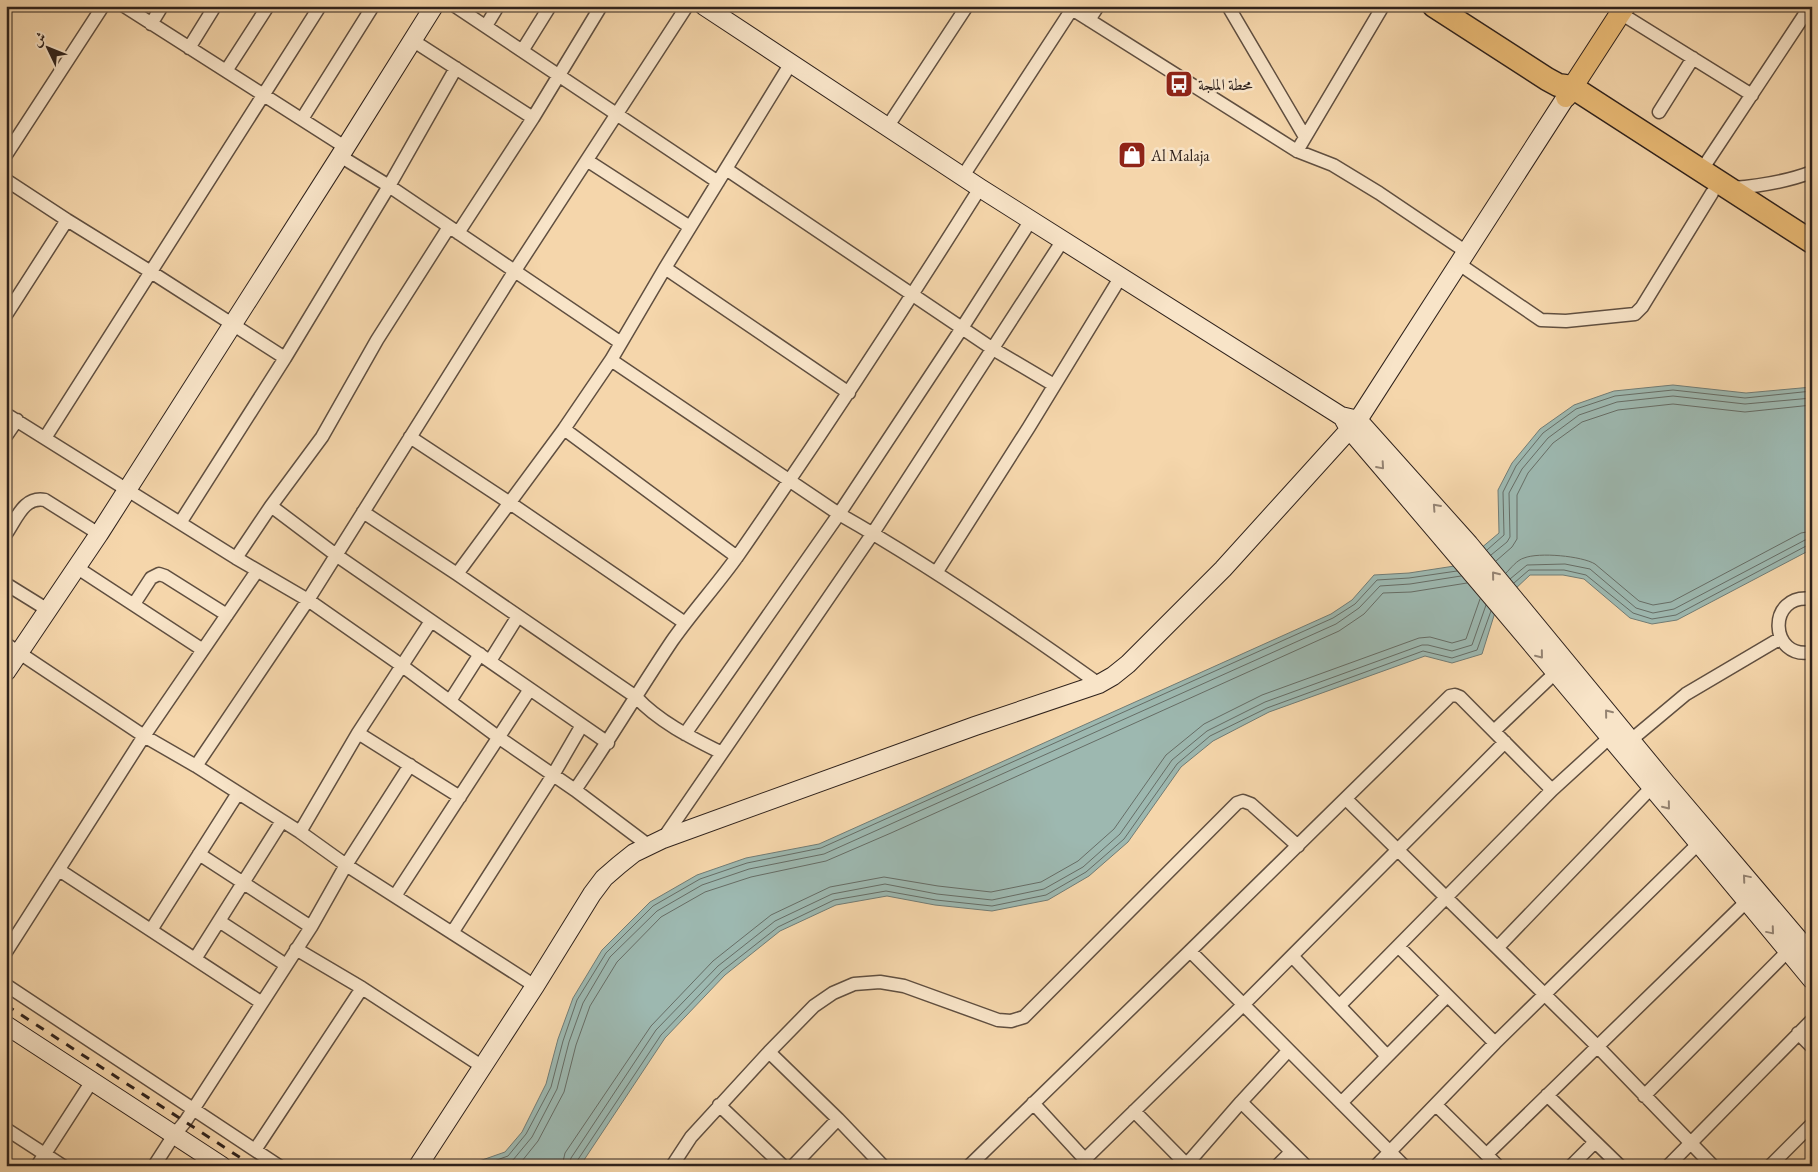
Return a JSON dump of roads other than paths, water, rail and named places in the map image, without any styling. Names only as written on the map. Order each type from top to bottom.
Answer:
[{"type":"highway","points":[[1434,6],[1478,36],[1701,171],[1721,190]]},
{"type":"highway","points":[[1566,90],[1809,248]]},
{"type":"main road","points":[[1566,90],[1623,10]]},
{"type":"street","points":[[6,154],[103,6]]},
{"type":"street","points":[[124,6],[302,120],[389,186],[621,343]]},
{"type":"street","points":[[151,24],[162,6]]},
{"type":"street","points":[[189,48],[215,6]]},
{"type":"street","points":[[226,71],[268,6]]},
{"type":"street","points":[[45,438],[320,6]]},
{"type":"street","points":[[302,120],[373,6]]},
{"type":"street","points":[[455,6],[718,182]]},
{"type":"street","points":[[486,26],[498,6]]},
{"type":"street","points":[[522,51],[550,6]]},
{"type":"street","points":[[236,558],[271,506],[322,437],[377,340],[533,118],[601,6]]},
{"type":"street","points":[[196,766],[308,600],[514,272],[588,162],[687,6]]},
{"type":"street","points":[[704,6],[980,188],[1350,422],[1515,612],[1631,740],[1812,955]]},
{"type":"street","points":[[888,126],[967,6]]},
{"type":"street","points":[[1089,20],[1098,6]]},
{"type":"street","points":[[1228,6],[1305,137]]},
{"type":"street","points":[[1297,151],[1383,6]]},
{"type":"street","points":[[963,176],[1070,8],[1297,151],[1333,165],[1379,193],[1541,320],[1566,321],[1635,314],[1642,307],[1721,190],[1785,181],[1812,172]]},
{"type":"street","points":[[1701,171],[1810,8]]},
{"type":"street","points":[[6,672],[13,648],[48,610],[99,534],[231,324],[343,152],[412,40],[427,9]]},
{"type":"street","points":[[1623,10],[1693,58],[1752,95]]},
{"type":"street","points":[[412,40],[533,118]]},
{"type":"street","points":[[1658,112],[1693,58]]},
{"type":"street","points":[[457,574],[564,429],[611,360],[665,268],[791,63]]},
{"type":"street","points":[[180,523],[285,358],[389,186],[456,68]]},
{"type":"street","points":[[418,1166],[598,886],[619,864],[655,842],[975,726],[1099,684],[1128,664],[1204,588],[1350,422],[1462,258],[1566,90]]},
{"type":"street","points":[[588,162],[690,227]]},
{"type":"street","points":[[726,169],[993,349],[1054,385]]},
{"type":"street","points":[[6,180],[285,358]]},
{"type":"street","points":[[575,790],[608,743],[685,623],[737,557],[849,393],[980,188]]},
{"type":"street","points":[[6,315],[66,220]]},
{"type":"street","points":[[685,734],[839,514],[1031,220]]},
{"type":"street","points":[[655,842],[722,753],[873,533],[1063,240]]},
{"type":"street","points":[[665,268],[849,393]]},
{"type":"street","points":[[936,574],[1120,278]]},
{"type":"street","points":[[611,360],[839,514],[873,533],[1034,638],[1099,684]]},
{"type":"street","points":[[6,436],[11,417],[257,571],[308,600],[402,665],[553,776],[655,842]]},
{"type":"street","points":[[564,429],[737,557]]},
{"type":"street","points":[[410,437],[685,623]]},
{"type":"street","points":[[6,534],[27,502],[35,498],[44,500],[99,534]]},
{"type":"street","points":[[271,506],[336,555],[608,743]]},
{"type":"street","points":[[362,512],[457,574],[636,697],[647,708],[685,734],[722,753]]},
{"type":"street","points":[[76,567],[203,650]]},
{"type":"street","points":[[6,952],[144,736],[257,571]]},
{"type":"street","points":[[134,604],[151,578],[160,574],[227,615]]},
{"type":"street","points":[[6,584],[48,610]]},
{"type":"street","points":[[1812,599],[1804,598],[1788,604],[1781,612],[1778,620],[1781,638],[1793,650],[1812,652]]},
{"type":"street","points":[[1515,612],[1555,673],[1812,980]]},
{"type":"street","points":[[450,700],[518,616]]},
{"type":"street","points":[[300,832],[358,733],[431,621]]},
{"type":"street","points":[[1631,740],[1686,694],[1781,638]]},
{"type":"street","points":[[13,648],[144,736],[196,766],[300,832],[346,865],[535,986]]},
{"type":"street","points":[[1494,730],[1555,673]]},
{"type":"street","points":[[395,896],[530,689]]},
{"type":"street","points":[[969,1166],[1450,696],[1460,697],[1552,790]]},
{"type":"street","points":[[452,933],[553,776],[582,725]]},
{"type":"street","points":[[358,733],[460,797]]},
{"type":"street","points":[[1340,1005],[1552,790],[1609,738]]},
{"type":"street","points":[[1033,1104],[1084,1164],[1134,1111],[1243,1005],[1505,742]]},
{"type":"street","points":[[154,1166],[311,927],[346,865],[410,765]]},
{"type":"street","points":[[1498,947],[1652,787]]},
{"type":"street","points":[[151,930],[238,793]]},
{"type":"street","points":[[1346,799],[1498,947],[1713,1166]]},
{"type":"street","points":[[672,1166],[691,1137],[769,1052],[814,1006],[833,993],[854,984],[880,982],[904,986],[998,1020],[1011,1021],[1024,1017],[1237,803],[1243,801],[1251,804],[1298,846]]},
{"type":"street","points":[[195,959],[282,821]]},
{"type":"street","points":[[1376,1166],[1495,1043],[1698,844]]},
{"type":"street","points":[[199,854],[311,927]]},
{"type":"street","points":[[59,870],[262,1003]]},
{"type":"street","points":[[1486,1154],[1747,901]]},
{"type":"street","points":[[219,921],[286,965]]},
{"type":"street","points":[[1399,947],[1495,1043]]},
{"type":"street","points":[[296,949],[362,988],[483,1067]]},
{"type":"street","points":[[1190,951],[1404,1166]]},
{"type":"street","points":[[1644,1096],[1788,951]]},
{"type":"street","points":[[1292,956],[1387,1056]]},
{"type":"street","points":[[6,985],[279,1166]]},
{"type":"street","points":[[255,1150],[362,988]]},
{"type":"street","points":[[1341,1103],[1447,996]]},
{"type":"street","points":[[1668,1166],[1812,1020]]},
{"type":"street","points":[[7,1028],[222,1166]]},
{"type":"street","points":[[1798,1033],[1812,1047]]},
{"type":"street","points":[[1134,1111],[1187,1165],[1288,1051]]},
{"type":"street","points":[[769,1052],[883,1166]]},
{"type":"street","points":[[37,1166],[92,1081]]},
{"type":"street","points":[[1547,1095],[1620,1166]]},
{"type":"street","points":[[1241,1102],[1306,1166]]},
{"type":"street","points":[[1436,1105],[1498,1166]]},
{"type":"street","points":[[719,1106],[783,1166]]},
{"type":"street","points":[[793,1166],[838,1119]]},
{"type":"street","points":[[1770,1166],[1812,1124]]},
{"type":"street","points":[[6,1129],[63,1166]]},
{"type":"street","points":[[1570,1166],[1595,1142]]},
{"type":"street","points":[[1277,1166],[1291,1152]]},
{"type":"water","points":[[1673,385],[1746,393],[1812,387],[1812,549],[1677,620],[1652,624],[1630,618],[1584,579],[1563,575],[1530,575],[1497,606],[1482,654],[1452,663],[1425,656],[1269,712],[1213,741],[1181,767],[1128,842],[1089,876],[1048,900],[992,911],[935,905],[887,896],[836,905],[780,931],[725,975],[665,1038],[580,1166],[465,1166],[505,1152],[522,1132],[546,1084],[558,1039],[573,998],[602,950],[650,902],[697,875],[746,858],[819,844],[1331,614],[1352,600],[1374,575],[1409,573],[1461,565],[1499,533],[1498,490],[1512,463],[1540,429],[1574,405],[1614,391]]},
{"type":"railway","points":[[6,1005],[253,1166]]},
{"type":"place","name":"محطة الملجة","points":[[1179,84]]},
{"type":"place","name":"Al Malaja","points":[[1132,155]]}]
